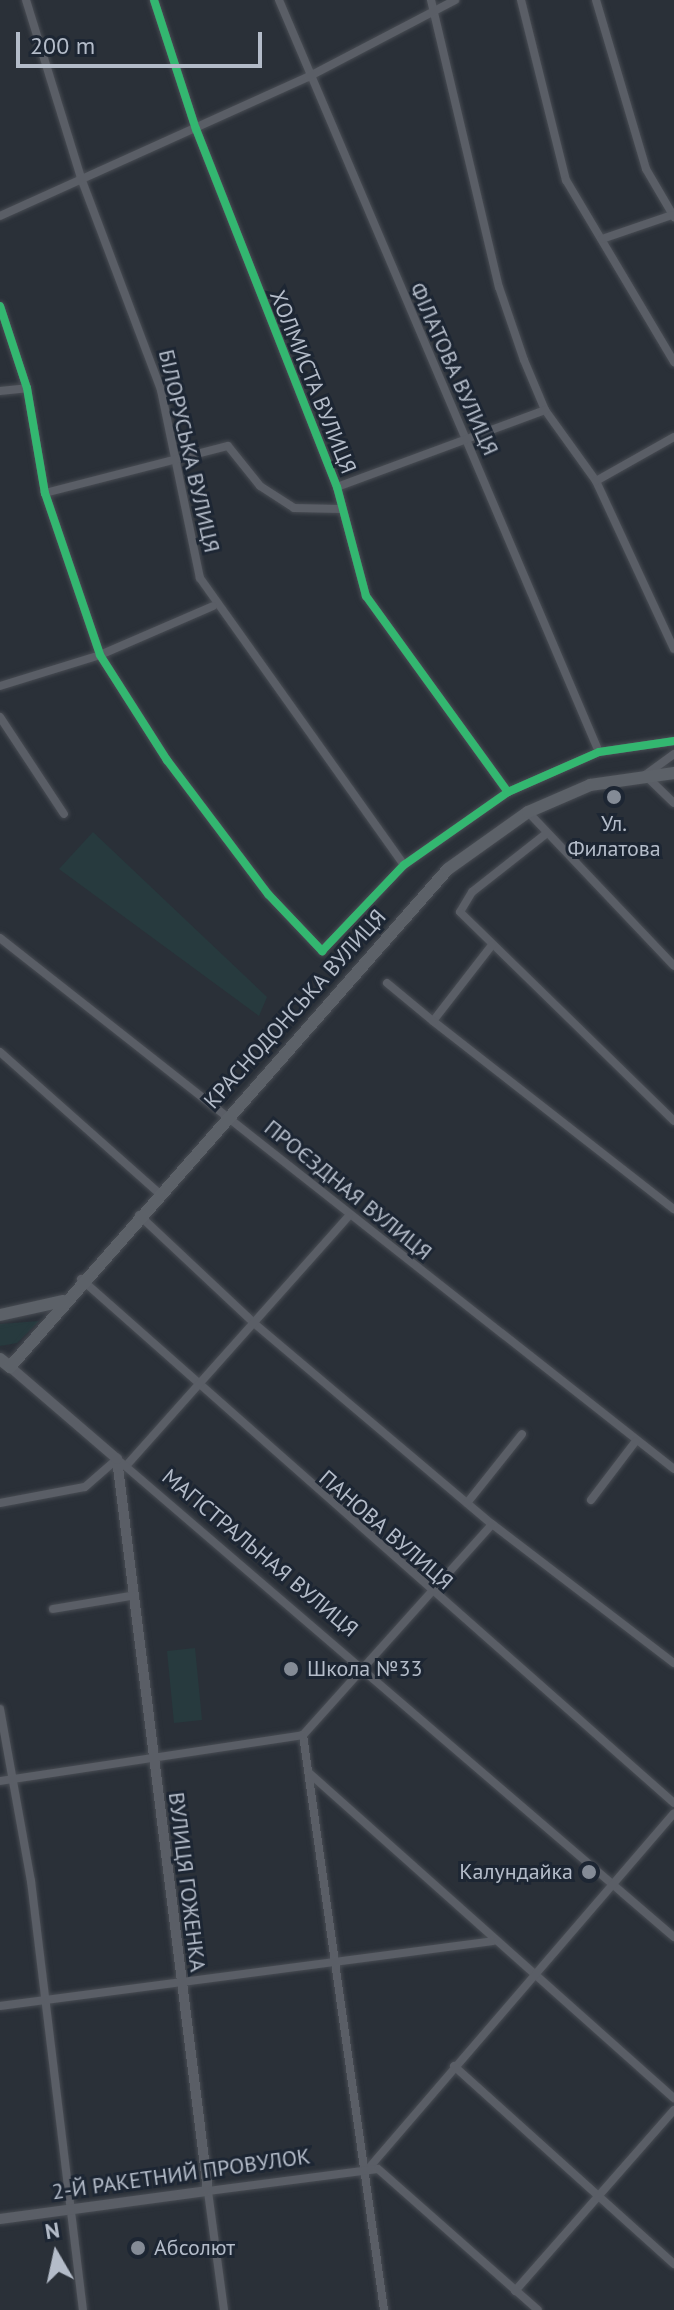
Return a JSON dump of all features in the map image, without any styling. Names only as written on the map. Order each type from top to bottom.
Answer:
[{"type":"main road","name":"КРАСНОДОНСЬКА ВУЛИЦЯ","points":[[5,1363],[430,885],[528,812],[590,785],[674,773]]},
{"type":"main road","points":[[0,1315],[63,1301]]},
{"type":"street","name":"БІЛОРУСЬКА ВУЛИЦЯ","points":[[26,0],[81,178],[150,352],[200,578],[213,606],[404,865]]},
{"type":"street","name":"ХОЛМИСТА ВУЛИЦЯ","points":[[154,0],[196,129],[337,487],[366,596],[508,792]]},
{"type":"street","name":"ФІЛАТОВА ВУЛИЦЯ","points":[[279,0],[308,77],[469,443],[599,752]]},
{"type":"street","points":[[431,0],[499,287],[545,410],[596,481],[674,649]]},
{"type":"street","points":[[0,216],[308,77],[455,0]]},
{"type":"street","points":[[521,0],[566,180],[674,362]]},
{"type":"street","points":[[596,0],[646,169],[673,216],[602,239]]},
{"type":"street","points":[[0,306],[27,388],[45,493],[100,655],[167,760],[268,894],[322,951],[404,865],[508,792],[599,752],[674,741]]},
{"type":"street","points":[[0,391],[27,388]]},
{"type":"street","points":[[337,487],[469,443],[545,410]]},
{"type":"street","points":[[596,481],[674,437]]},
{"type":"street","points":[[45,493],[228,446],[240,466],[294,508],[307,511],[341,509]]},
{"type":"street","points":[[0,686],[100,655],[213,606]]},
{"type":"street","points":[[0,717],[64,814]]},
{"type":"street","points":[[674,754],[645,775],[674,803]]},
{"type":"street","points":[[528,812],[674,966]]},
{"type":"street","points":[[547,833],[472,892],[460,912],[674,1121]]},
{"type":"street","name":"ПРОЄЗДНАЯ ВУЛИЦЯ","points":[[0,938],[635,1442],[674,1469]]},
{"type":"street","points":[[433,1021],[492,945]]},
{"type":"street","points":[[387,983],[674,1209]]},
{"type":"street","points":[[0,1052],[159,1193]]},
{"type":"street","points":[[139,1215],[255,1324],[492,1524],[674,1663]]},
{"type":"street","points":[[0,1503],[85,1487],[122,1463],[255,1324],[349,1216]]},
{"type":"street","name":"ПАНОВА ВУЛИЦЯ","points":[[80,1279],[194,1385],[674,1803]]},
{"type":"street","name":"МАГІСТРАЛЬНАЯ ВУЛИЦЯ","points":[[5,1363],[364,1666],[674,1937]]},
{"type":"street","points":[[467,1503],[522,1434]]},
{"type":"street","points":[[591,1500],[635,1442]]},
{"type":"street","name":"ВУЛИЦЯ ГОЖЕНКА","points":[[122,1463],[131,1596],[224,2310]]},
{"type":"street","points":[[0,1781],[303,1735],[492,1524]]},
{"type":"street","points":[[53,1609],[131,1596]]},
{"type":"street","points":[[0,1709],[16,1778],[73,2209],[83,2310]]},
{"type":"street","points":[[303,1735],[367,2170],[384,2310]]},
{"type":"street","points":[[309,1772],[493,1941],[538,1976],[674,2098]]},
{"type":"street","points":[[367,2170],[454,2066],[538,1976],[674,1813]]},
{"type":"street","points":[[0,2006],[493,1941]]},
{"type":"street","points":[[454,2066],[596,2200],[674,2264]]},
{"type":"street","points":[[515,2291],[674,2110]]},
{"type":"street","points":[[367,2170],[411,2194],[538,2310]]},
{"type":"street","name":"2-Й РАКЕТНИЙ ПРОВУЛОК","points":[[0,2219],[367,2170]]},
{"type":"green space","points":[[93,832],[267,997],[259,1016],[59,869]]},
{"type":"green space","points":[[39,1321],[17,1343],[0,1346],[0,1324]]},
{"type":"green space","points":[[195,1648],[202,1720],[174,1723],[167,1651]]},
{"type":"cycle path","points":[[154,0],[196,129],[337,487],[366,596],[508,792]]},
{"type":"cycle path","points":[[0,306],[27,388],[45,493],[100,655],[167,760],[268,894],[322,951],[404,865],[508,792],[599,752],[674,741]]},
{"type":"place","name":"Ул. Филатова","points":[[614,797]]},
{"type":"place","name":"Школа №33","points":[[291,1669]]},
{"type":"place","name":"Калундайка","points":[[589,1872]]},
{"type":"place","name":"Абсолют","points":[[138,2248]]}]
